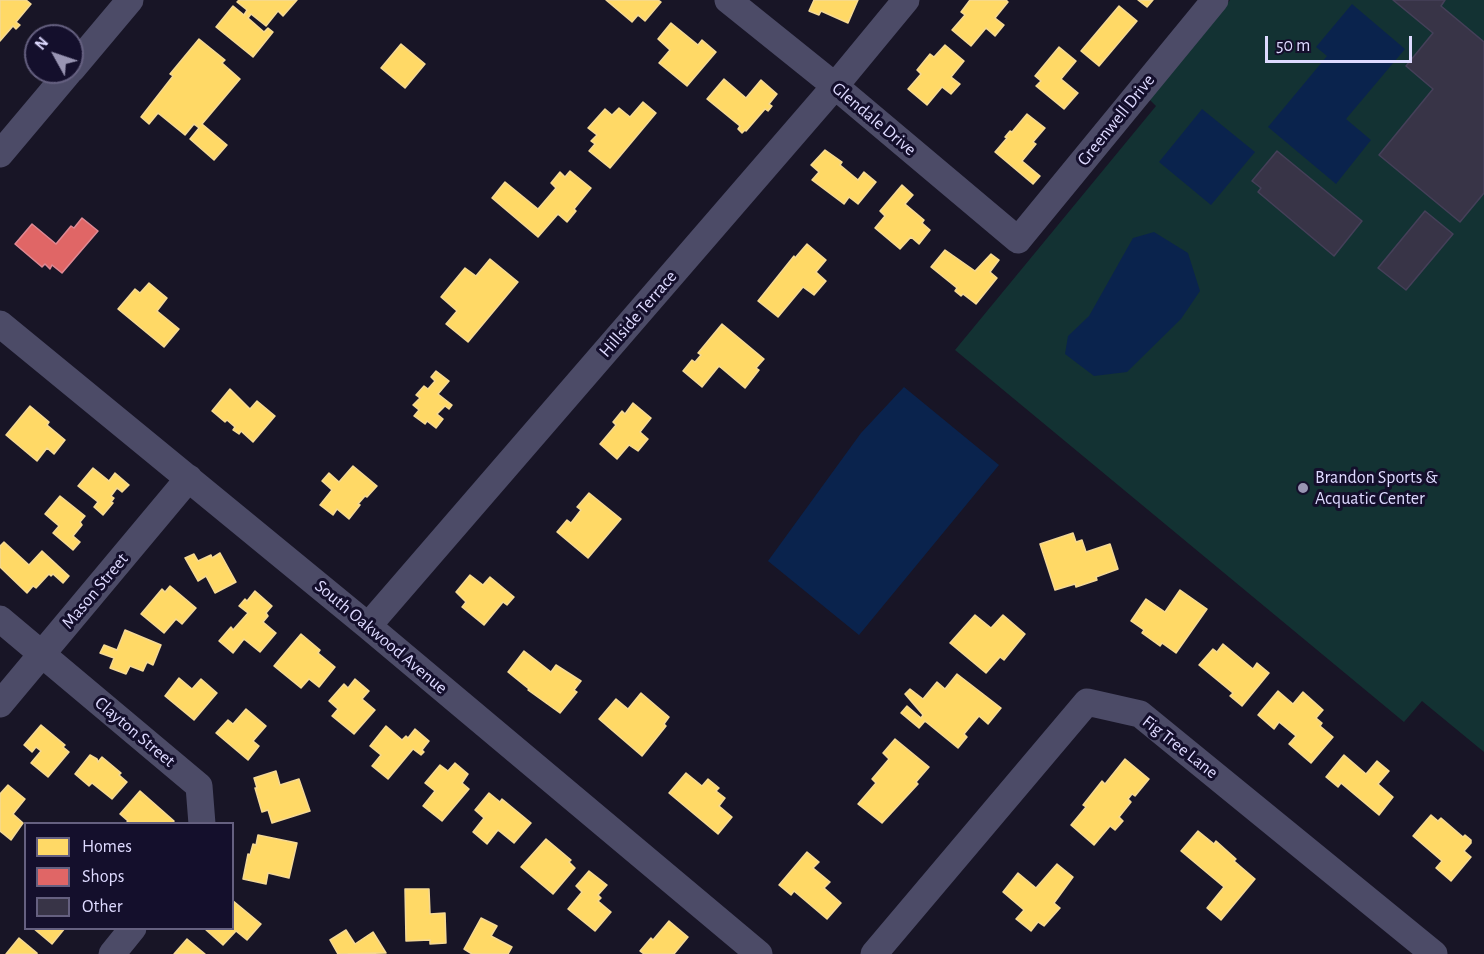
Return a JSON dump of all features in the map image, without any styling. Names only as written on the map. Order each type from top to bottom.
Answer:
[{"type":"street","points":[[84,55],[130,0]]},
{"type":"street","name":"Glendale Drive","points":[[729,0],[1018,240]]},
{"type":"street","name":"Hillside Terrace","points":[[368,626],[835,86],[906,0]]},
{"type":"street","name":"Greenwell Drive","points":[[1018,240],[1215,0]]},
{"type":"street","points":[[0,154],[59,84]]},
{"type":"street","name":"South Oakwood Avenue","points":[[0,324],[368,626],[745,949]]},
{"type":"street","name":"Mason Street","points":[[0,704],[189,478]]},
{"type":"street","name":"Clayton Street","points":[[0,620],[199,786],[202,822]]},
{"type":"street","name":"Fig Tree Lane","points":[[874,954],[1087,702],[1140,714],[1434,954]]},
{"type":"street","points":[[112,954],[131,930]]},
{"type":"green space","name":"Brandon Sports & Acquatic Center","points":[[1230,0],[1484,0],[1484,752],[1422,701],[1404,722],[955,350],[1156,106],[1149,99]]},
{"type":"water","points":[[1352,4],[1405,49],[1346,119],[1371,140],[1336,184],[1268,127],[1327,56],[1316,47]]},
{"type":"water","points":[[1202,109],[1255,152],[1211,205],[1159,162]]},
{"type":"water","points":[[1154,232],[1188,253],[1200,291],[1181,319],[1127,372],[1094,376],[1065,354],[1068,336],[1089,316],[1133,238]]},
{"type":"water","points":[[904,387],[999,465],[859,635],[768,561],[861,433]]},
{"type":"building: Homes","points":[[0,0],[26,0],[31,4],[16,22],[20,25],[16,29],[13,26],[0,41]]},
{"type":"building: Homes","points":[[239,0],[297,0],[283,16],[278,11],[266,26],[251,14],[248,18],[264,32],[268,28],[273,32],[253,57],[216,27],[233,6],[244,15],[247,10],[237,2]]},
{"type":"building: Homes","points":[[606,0],[658,0],[661,2],[645,21],[638,15],[632,22]]},
{"type":"building: Homes","points":[[814,0],[858,0],[848,23],[821,11],[819,15],[809,11]]},
{"type":"building: Homes","points":[[970,0],[1006,0],[1008,2],[995,18],[1004,25],[995,36],[986,28],[971,46],[952,30],[965,15],[961,12]]},
{"type":"building: Homes","points":[[1138,0],[1153,0],[1147,7]]},
{"type":"building: Homes","points":[[1119,6],[1137,21],[1099,66],[1081,51]]},
{"type":"building: Homes","points":[[671,23],[698,45],[702,40],[716,52],[687,86],[659,63],[670,50],[658,39]]},
{"type":"building: Homes","points":[[199,39],[225,60],[222,63],[240,79],[202,124],[227,145],[214,160],[190,139],[199,128],[194,124],[185,135],[158,113],[149,124],[141,117],[173,76],[170,74]]},
{"type":"building: Homes","points":[[401,44],[425,64],[405,88],[381,68]]},
{"type":"building: Homes","points":[[945,45],[964,61],[951,77],[960,84],[951,94],[942,87],[927,105],[908,89],[921,74],[917,70],[930,54],[934,57]]},
{"type":"building: Homes","points":[[1059,47],[1076,61],[1061,79],[1078,93],[1064,109],[1036,86],[1041,81],[1035,76]]},
{"type":"building: Homes","points":[[724,79],[746,98],[761,80],[777,94],[769,104],[772,106],[768,111],[765,109],[742,133],[738,129],[740,126],[707,99]]},
{"type":"building: Homes","points":[[643,102],[656,113],[610,168],[589,151],[595,144],[591,141],[597,135],[588,128],[605,109],[612,115],[619,108],[630,117]]},
{"type":"building: Homes","points":[[1027,114],[1045,128],[1033,142],[1036,144],[1022,161],[1040,176],[1033,184],[995,152],[1010,131],[1012,132]]},
{"type":"building: Homes","points":[[825,150],[842,162],[840,165],[858,180],[864,172],[876,182],[858,204],[849,197],[844,204],[812,180],[819,172],[811,165]]},
{"type":"building: Homes","points":[[570,171],[591,188],[567,222],[558,214],[538,237],[492,198],[505,182],[538,209],[556,188],[551,183],[560,172],[565,177]]},
{"type":"building: Homes","points":[[902,185],[913,195],[905,204],[924,220],[922,223],[930,230],[919,244],[911,237],[900,249],[875,228],[885,216],[880,211]]},
{"type":"building: Homes","points":[[807,244],[826,260],[816,272],[826,281],[814,295],[803,287],[778,317],[758,301],[794,256],[795,258]]},
{"type":"building: Homes","points":[[945,250],[975,271],[991,254],[999,260],[990,272],[997,278],[976,304],[963,294],[961,296],[955,291],[957,288],[931,267]]},
{"type":"building: Homes","points":[[490,259],[518,282],[468,342],[446,324],[457,311],[441,297],[465,268],[476,276]]},
{"type":"building: Homes","points":[[149,283],[167,298],[157,311],[179,329],[164,347],[118,309],[135,289],[140,293]]},
{"type":"building: Homes","points":[[722,324],[764,359],[756,368],[759,370],[745,388],[719,366],[702,387],[683,371],[692,360],[695,362],[701,355],[698,353]]},
{"type":"building: Homes","points":[[436,371],[449,381],[438,394],[452,405],[449,409],[445,406],[437,414],[443,419],[436,428],[427,421],[425,424],[414,416],[419,410],[413,405],[420,398],[416,395],[424,386],[428,389],[435,381],[431,377]]},
{"type":"building: Homes","points":[[230,389],[250,409],[257,401],[275,416],[253,442],[241,431],[239,434],[233,430],[235,427],[212,411]]},
{"type":"building: Homes","points":[[633,403],[651,418],[640,432],[648,439],[638,451],[629,445],[617,459],[600,444],[616,425],[613,422],[622,411],[625,414]]},
{"type":"building: Homes","points":[[30,406],[65,440],[54,454],[47,448],[37,461],[6,435]]},
{"type":"building: Homes","points":[[353,466],[377,486],[358,504],[360,505],[349,519],[337,509],[333,515],[320,505],[332,490],[322,481],[329,473],[339,482]]},
{"type":"building: Homes","points":[[93,468],[109,481],[115,473],[129,485],[122,492],[117,488],[111,496],[114,498],[111,502],[113,503],[103,515],[94,507],[98,502],[78,486]]},
{"type":"building: Homes","points":[[589,493],[621,519],[588,558],[557,532],[567,520],[571,523],[581,510],[577,507]]},
{"type":"building: Homes","points":[[60,496],[85,516],[80,522],[82,525],[73,536],[80,542],[73,550],[53,533],[59,526],[45,514]]},
{"type":"building: Homes","points":[[1073,533],[1076,542],[1082,540],[1086,552],[1110,544],[1118,569],[1096,577],[1097,580],[1076,587],[1075,584],[1055,590],[1040,544]]},
{"type":"building: Homes","points":[[4,542],[29,565],[42,551],[69,576],[63,583],[53,574],[51,576],[49,574],[36,588],[33,586],[27,593],[0,567],[0,546]]},
{"type":"building: Homes","points":[[220,553],[236,582],[215,593],[206,576],[198,581],[185,558],[194,554],[198,561],[211,555],[212,558]]},
{"type":"building: Homes","points":[[470,575],[483,585],[490,577],[514,597],[507,605],[503,602],[484,625],[462,607],[466,602],[456,592]]},
{"type":"building: Homes","points":[[170,586],[196,608],[182,624],[176,619],[164,633],[141,614],[162,589],[165,592]]},
{"type":"building: Homes","points":[[1180,590],[1207,609],[1176,653],[1162,643],[1160,646],[1142,633],[1144,630],[1131,621],[1146,599],[1165,612]]},
{"type":"building: Homes","points":[[255,591],[272,606],[263,622],[276,633],[260,652],[244,639],[233,653],[219,641],[231,627],[233,630],[248,613],[239,606],[245,599],[247,601]]},
{"type":"building: Homes","points":[[975,615],[991,628],[1003,615],[1025,634],[1004,660],[1000,657],[986,673],[950,643]]},
{"type":"building: Homes","points":[[125,630],[161,645],[153,665],[147,662],[143,671],[130,666],[126,674],[110,668],[114,658],[100,653],[104,645],[117,650]]},
{"type":"building: Homes","points":[[301,634],[335,667],[319,687],[309,679],[301,688],[274,666]]},
{"type":"building: Homes","points":[[1223,644],[1253,669],[1257,663],[1269,673],[1242,706],[1230,696],[1233,693],[1199,665],[1213,649],[1217,652]]},
{"type":"building: Homes","points":[[524,651],[551,672],[556,665],[581,681],[574,690],[577,692],[560,713],[508,672]]},
{"type":"building: Homes","points":[[957,674],[1001,708],[988,724],[979,716],[964,734],[967,737],[958,748],[925,721],[919,728],[901,713],[907,706],[921,718],[923,715],[905,694],[910,689],[923,699],[937,682],[945,689]]},
{"type":"building: Homes","points":[[179,678],[192,689],[201,679],[217,693],[194,720],[165,696]]},
{"type":"building: Homes","points":[[355,679],[369,691],[362,699],[375,710],[354,734],[332,716],[338,709],[329,701],[344,684],[348,688]]},
{"type":"building: Homes","points":[[1278,691],[1293,704],[1303,692],[1323,710],[1316,718],[1322,723],[1320,726],[1333,737],[1311,763],[1289,744],[1296,736],[1279,722],[1274,729],[1258,715]]},
{"type":"building: Homes","points":[[641,693],[669,717],[664,724],[666,726],[642,756],[599,719],[616,699],[628,709]]},
{"type":"building: Homes","points":[[246,709],[266,726],[253,741],[259,746],[248,760],[216,733],[228,720],[233,724]]},
{"type":"building: Homes","points":[[41,725],[65,745],[63,747],[69,752],[48,777],[31,763],[41,751],[36,747],[32,752],[24,745]]},
{"type":"building: Homes","points":[[386,726],[402,740],[406,736],[408,738],[415,729],[429,741],[421,755],[413,749],[388,779],[372,766],[381,755],[370,746]]},
{"type":"building: Homes","points":[[895,739],[929,767],[916,782],[918,784],[882,823],[858,804],[876,783],[872,779],[889,759],[883,753]]},
{"type":"building: Homes","points":[[90,755],[98,762],[102,757],[121,773],[119,775],[127,782],[112,799],[92,783],[89,786],[75,774]]},
{"type":"building: Homes","points":[[1344,755],[1366,774],[1377,761],[1389,771],[1378,784],[1393,797],[1379,815],[1341,783],[1338,787],[1326,777]]},
{"type":"building: Homes","points":[[1125,759],[1149,779],[1135,796],[1132,794],[1128,799],[1131,802],[1119,817],[1123,821],[1115,830],[1110,826],[1094,845],[1071,825],[1086,807],[1083,805],[1102,781],[1105,784]]},
{"type":"building: Homes","points":[[455,763],[468,774],[462,783],[469,789],[442,821],[423,806],[435,791],[425,783],[440,765],[448,771]]},
{"type":"building: Homes","points":[[276,771],[280,785],[299,779],[310,811],[272,823],[268,810],[262,812],[254,778]]},
{"type":"building: Homes","points":[[686,773],[702,786],[708,779],[719,788],[716,791],[725,798],[719,806],[732,817],[718,834],[669,793]]},
{"type":"building: Homes","points":[[8,785],[25,799],[13,814],[23,823],[11,840],[0,831],[0,794]]},
{"type":"building: Homes","points":[[140,791],[174,821],[127,822],[120,814]]},
{"type":"building: Homes","points":[[489,793],[500,802],[502,799],[531,823],[514,843],[498,830],[487,844],[473,832],[484,818],[475,810]]},
{"type":"building: Homes","points":[[1431,815],[1438,821],[1441,818],[1463,837],[1465,835],[1471,840],[1464,851],[1471,857],[1451,881],[1436,868],[1442,861],[1413,836]]},
{"type":"building: Homes","points":[[1198,831],[1214,844],[1216,841],[1255,879],[1221,920],[1207,908],[1224,887],[1181,851]]},
{"type":"building: Homes","points":[[258,835],[297,843],[289,878],[268,873],[266,884],[243,879],[248,854],[250,855],[253,844],[256,845]]},
{"type":"building: Homes","points":[[546,839],[571,860],[569,862],[575,868],[553,894],[521,867]]},
{"type":"building: Homes","points":[[807,852],[819,862],[813,868],[830,882],[824,888],[841,903],[827,919],[794,891],[791,895],[779,885]]},
{"type":"building: Homes","points":[[1057,864],[1073,877],[1054,903],[1060,908],[1044,926],[1038,922],[1031,931],[1016,919],[1024,910],[1003,892],[1018,873],[1036,888]]},
{"type":"building: Homes","points":[[589,871],[607,885],[598,895],[601,898],[598,901],[611,912],[595,931],[568,909],[582,892],[576,886]]},
{"type":"building: Homes","points":[[405,889],[429,889],[430,914],[445,913],[446,943],[430,944],[430,940],[406,941]]},
{"type":"building: Homes","points":[[234,902],[261,924],[247,940],[236,931],[223,945],[206,930],[234,930]]},
{"type":"building: Homes","points":[[481,918],[497,926],[491,936],[512,947],[508,954],[472,954],[464,949]]},
{"type":"building: Homes","points":[[669,921],[688,937],[674,954],[644,954],[640,951],[651,938],[653,940]]},
{"type":"building: Homes","points":[[35,930],[63,930],[52,944]]},
{"type":"building: Homes","points":[[346,930],[355,944],[373,932],[386,953],[338,954],[330,940]]},
{"type":"building: Homes","points":[[19,938],[37,953],[37,954],[6,954]]},
{"type":"building: Homes","points":[[187,939],[205,954],[174,954]]},
{"type":"building: Shops","points":[[82,218],[98,231],[62,273],[52,265],[50,269],[45,264],[42,267],[15,244],[32,224],[56,244],[71,226],[74,228]]},
{"type":"building: Other","points":[[1393,0],[1445,0],[1441,6],[1484,42],[1484,193],[1460,222],[1379,155],[1433,89],[1406,66],[1433,33]]},
{"type":"building: Other","points":[[1277,151],[1362,221],[1334,256],[1258,192],[1261,188],[1252,181]]},
{"type":"building: Other","points":[[1425,211],[1453,234],[1406,290],[1378,268]]},
{"type":"place","name":"Brandon Sports & Acquatic Center","points":[[1303,488]]}]
